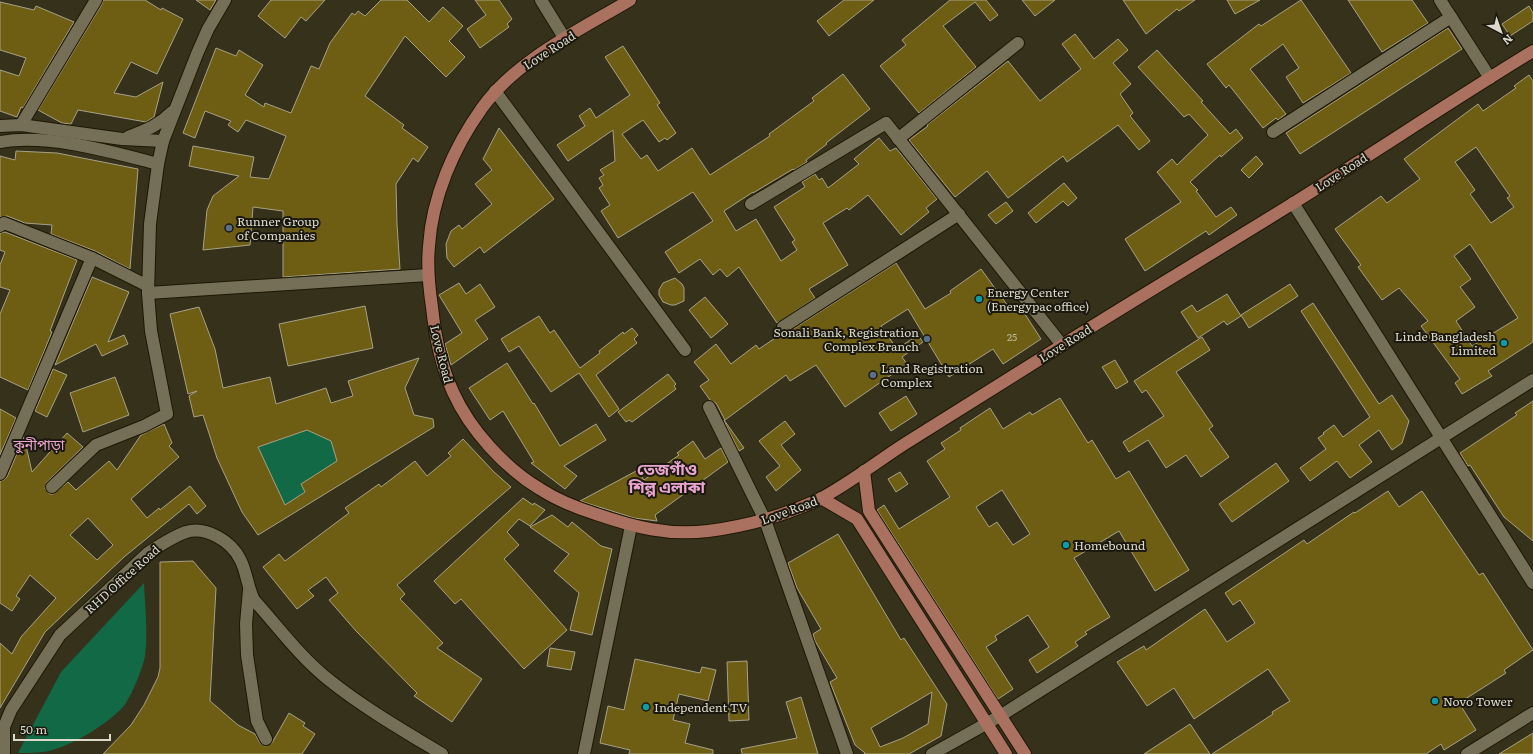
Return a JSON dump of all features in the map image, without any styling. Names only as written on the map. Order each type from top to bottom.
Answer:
[{"type":"main road","name":"Love Road","points":[[630,0],[533,58],[495,91],[479,112],[455,153],[444,179],[437,203],[429,243],[428,275],[440,356],[453,394],[471,425],[504,460],[539,489],[586,511],[631,526],[657,531],[687,533],[709,531],[765,520],[821,498],[1062,345],[1293,203],[1533,51]]},
{"type":"main road","points":[[864,470],[869,510],[1024,754]]},
{"type":"main road","points":[[821,498],[857,519],[1006,754]]},
{"type":"main road","points":[[857,519],[869,510]]},
{"type":"street","points":[[21,125],[96,0]]},
{"type":"street","points":[[52,487],[96,445],[144,426],[167,414],[151,331],[148,289],[150,224],[158,164],[163,141],[174,110],[208,29],[225,0]]},
{"type":"street","points":[[541,0],[565,39]]},
{"type":"street","points":[[1440,0],[1490,78]]},
{"type":"street","points":[[1273,132],[1451,17]]},
{"type":"street","points":[[898,139],[1018,43]]},
{"type":"street","points":[[495,91],[685,350]]},
{"type":"street","points":[[122,139],[152,128],[163,121],[174,110]]},
{"type":"street","points":[[751,204],[886,123],[1062,345]]},
{"type":"street","points":[[0,126],[21,125],[122,139],[163,141]]},
{"type":"street","points":[[0,142],[32,140],[81,146],[158,164]]},
{"type":"street","points":[[1293,203],[1533,584]]},
{"type":"street","points":[[783,327],[959,214]]},
{"type":"street","points":[[0,226],[4,223],[92,258],[148,289],[428,275]]},
{"type":"street","points":[[0,474],[92,258]]},
{"type":"street","points":[[932,754],[1000,716],[1533,380]]},
{"type":"street","points":[[709,407],[765,520],[847,754]]},
{"type":"street","points":[[584,754],[631,526]]},
{"type":"street","name":"RHD Office Road","points":[[4,754],[4,727],[11,710],[60,635],[148,553],[164,542],[187,531],[206,532],[223,538],[239,557],[246,572],[249,590],[254,600],[309,662],[328,680],[366,707],[442,754]]},
{"type":"street","points":[[249,590],[246,624],[247,655],[257,721],[266,739]]},
{"type":"street","points":[[1467,754],[1533,713]]},
{"type":"green space","points":[[307,430],[331,441],[337,461],[301,484],[305,492],[285,505],[258,447]]},
{"type":"green space","points":[[144,583],[146,629],[145,656],[136,684],[125,704],[106,722],[74,742],[43,752],[18,753],[61,672]]},
{"type":"building","points":[[103,0],[145,0],[161,10],[162,8],[183,19],[157,74],[131,62],[114,93],[136,97],[163,82],[154,117],[146,122],[78,110],[71,124],[62,123],[38,110]]},
{"type":"building","points":[[196,0],[216,0],[210,10]]},
{"type":"building","points":[[271,0],[325,0],[306,21],[301,17],[285,38],[258,16]]},
{"type":"building","points":[[381,0],[407,0],[429,22],[443,7],[463,26],[449,41],[465,57],[446,77],[405,36],[365,96],[404,125],[402,128],[428,147],[418,162],[413,158],[396,184],[400,269],[283,277],[283,211],[253,207],[250,245],[203,250],[207,210],[213,196],[239,176],[189,166],[193,146],[254,157],[250,177],[269,179],[286,136],[246,120],[238,132],[228,125],[231,121],[205,111],[195,138],[183,133],[216,48],[236,56],[239,50],[263,65],[245,95],[264,107],[265,103],[291,113],[311,66],[319,69],[330,43],[352,13],[355,15],[358,11],[365,16]]},
{"type":"building","points":[[475,0],[499,0],[512,19],[507,24],[509,27],[480,48],[467,29],[486,15]]},
{"type":"building","points":[[844,0],[874,0],[829,36],[817,21]]},
{"type":"building","points":[[950,0],[986,0],[998,15],[990,21],[975,2],[943,26],[976,67],[919,113],[880,66],[906,45],[902,40]]},
{"type":"building","points":[[1022,0],[1055,0],[1035,16]]},
{"type":"building","points":[[1123,0],[1195,0],[1179,11],[1177,9],[1146,34]]},
{"type":"building","points":[[1227,0],[1260,0],[1235,14]]},
{"type":"building","points":[[1301,0],[1351,73],[1303,103],[1286,77],[1299,68],[1283,44],[1250,69],[1286,114],[1278,120],[1276,118],[1263,128],[1229,85],[1226,88],[1207,64],[1259,24],[1261,26]]},
{"type":"building","points":[[1348,0],[1412,0],[1428,23],[1382,52]]},
{"type":"building","points":[[0,2],[34,10],[36,6],[74,22],[23,108],[21,107],[17,117],[0,111],[0,70],[19,76],[26,58],[0,50]]},
{"type":"building","points":[[1529,6],[1533,13],[1533,21],[1510,36],[1502,24]]},
{"type":"building","points":[[1448,28],[1462,49],[1300,154],[1286,133]]},
{"type":"building","points":[[1075,34],[1094,59],[1118,39],[1128,50],[1113,63],[1131,84],[1120,94],[1133,113],[1130,116],[1150,141],[1139,150],[1118,125],[1067,162],[1063,156],[1008,198],[987,171],[955,197],[909,140],[1008,61],[1040,101],[1081,69],[1062,44]]},
{"type":"building","points":[[623,46],[660,103],[657,105],[676,133],[667,140],[665,138],[659,142],[643,120],[622,134],[641,159],[647,155],[658,171],[692,148],[710,175],[770,136],[769,134],[814,101],[812,98],[843,74],[870,109],[826,143],[827,144],[806,160],[807,162],[753,192],[724,211],[736,231],[756,219],[781,261],[797,250],[792,242],[795,240],[774,207],[805,187],[802,182],[815,174],[819,180],[822,178],[828,188],[859,164],[854,159],[879,138],[890,151],[896,148],[937,199],[926,208],[929,212],[901,235],[868,195],[849,210],[847,208],[823,223],[848,265],[809,289],[815,298],[777,323],[739,267],[727,277],[720,269],[713,275],[700,259],[679,273],[665,252],[713,221],[693,192],[618,238],[601,211],[610,205],[599,188],[603,185],[599,178],[604,175],[600,170],[615,161],[613,130],[568,161],[557,145],[585,126],[579,116],[590,108],[596,118],[630,95],[605,57]]},
{"type":"building","points":[[1157,50],[1203,101],[1201,102],[1230,134],[1236,129],[1243,138],[1221,157],[1220,155],[1190,182],[1198,190],[1196,191],[1216,217],[1231,207],[1237,215],[1209,235],[1206,231],[1145,271],[1125,239],[1181,202],[1157,172],[1172,159],[1177,165],[1208,135],[1189,114],[1184,117],[1138,67]]},
{"type":"building","points":[[1529,75],[1533,81],[1533,342],[1488,371],[1492,376],[1462,394],[1455,383],[1460,379],[1421,326],[1428,321],[1399,288],[1382,300],[1358,267],[1361,265],[1335,229],[1381,196],[1387,203],[1420,179],[1404,159],[1478,104],[1483,111],[1516,88],[1514,86]],"holes":[[[1476,147],[1510,196],[1507,198],[1514,207],[1491,223],[1470,194],[1475,190],[1455,162]],[[1470,244],[1518,318],[1472,346],[1456,321],[1475,307],[1460,287],[1471,279],[1454,256]]]},
{"type":"building","points":[[499,128],[554,199],[484,253],[480,247],[454,267],[447,258],[446,244],[451,231],[459,225],[462,229],[492,204],[475,184],[492,170],[483,159]]},
{"type":"building","points":[[16,151],[57,153],[138,169],[130,269],[95,251],[51,234],[52,225],[25,223],[7,216],[0,217],[0,156],[15,160]]},
{"type":"building","points":[[1256,156],[1263,164],[1249,178],[1241,170]]},
{"type":"building","points":[[1064,183],[1077,198],[1068,206],[1063,201],[1036,223],[1028,213]]},
{"type":"building","points":[[1006,202],[1013,211],[996,224],[988,215]]},
{"type":"building","points":[[5,232],[77,260],[50,331],[52,332],[28,390],[0,377],[0,314],[10,290],[0,287],[0,265],[5,252],[0,250],[0,233]]},
{"type":"building","points":[[896,263],[925,309],[951,293],[950,291],[981,269],[1013,313],[1021,308],[1041,339],[1003,364],[993,349],[949,377],[908,309],[881,326],[897,349],[918,335],[923,342],[902,357],[907,364],[845,407],[816,365],[790,381],[786,375],[725,420],[716,403],[710,400],[700,386],[709,380],[694,362],[716,344],[731,364],[756,345],[759,349],[781,334],[787,333]]},
{"type":"building","points":[[92,277],[129,292],[108,342],[124,335],[128,344],[102,356],[96,344],[55,365]]},
{"type":"building","points":[[675,278],[684,288],[684,301],[671,305],[663,302],[659,295],[659,290],[663,283]]},
{"type":"building","points":[[459,283],[466,294],[480,284],[495,307],[475,320],[488,339],[451,365],[445,344],[462,333],[439,295]]},
{"type":"building","points":[[1290,284],[1298,296],[1249,328],[1241,315]]},
{"type":"building","points":[[1227,294],[1241,316],[1227,325],[1224,321],[1198,338],[1181,312],[1192,305],[1197,312]]},
{"type":"building","points":[[705,297],[728,324],[711,338],[689,310]]},
{"type":"building","points":[[1313,303],[1379,404],[1392,395],[1409,421],[1402,443],[1392,450],[1379,430],[1359,445],[1372,462],[1350,478],[1337,461],[1310,481],[1300,468],[1326,449],[1318,438],[1324,434],[1323,433],[1334,425],[1343,437],[1370,417],[1301,311]]},
{"type":"building","points":[[365,306],[373,348],[288,366],[279,324]]},
{"type":"building","points":[[199,307],[215,349],[223,388],[270,377],[276,404],[326,388],[331,403],[353,396],[348,381],[419,358],[405,388],[414,415],[433,419],[434,427],[258,535],[242,512],[217,458],[203,415],[194,417],[189,396],[197,391],[188,394],[170,314]],"holes":[[[307,430],[331,441],[337,461],[301,484],[305,492],[285,505],[258,447]]]},
{"type":"building","points":[[539,316],[550,333],[554,330],[580,368],[600,353],[599,351],[623,332],[624,334],[632,328],[638,335],[634,339],[637,343],[596,375],[619,409],[609,417],[579,373],[551,392],[519,346],[509,352],[501,339]]},
{"type":"building","points":[[1202,337],[1210,350],[1176,372],[1213,426],[1209,429],[1229,457],[1201,477],[1186,455],[1166,468],[1148,440],[1129,452],[1123,442],[1164,416],[1146,390],[1142,393],[1134,381]]},
{"type":"building","points":[[1115,360],[1128,382],[1116,389],[1102,367]]},
{"type":"building","points":[[507,363],[533,404],[534,403],[560,446],[596,424],[606,440],[564,466],[577,476],[565,489],[531,463],[534,462],[503,411],[490,420],[469,388]]},
{"type":"building","points":[[53,369],[67,375],[47,417],[35,411]]},
{"type":"building","points":[[668,374],[676,384],[674,386],[676,389],[632,422],[629,420],[626,422],[618,412]]},
{"type":"building","points":[[115,377],[129,415],[83,432],[70,393]]},
{"type":"building","points":[[906,396],[917,414],[891,431],[879,413]]},
{"type":"building","points":[[1060,398],[1088,443],[1092,440],[1116,479],[1129,471],[1189,570],[1155,591],[1119,531],[1074,558],[1110,617],[1085,632],[1087,634],[1075,642],[1078,646],[1037,673],[1029,660],[1049,647],[1028,615],[995,636],[997,640],[986,647],[1013,689],[998,699],[877,510],[884,505],[899,529],[950,497],[927,461],[945,449],[941,443],[990,408],[1003,429],[1030,412],[1032,415]],"holes":[[[1002,490],[1030,534],[1013,545],[997,522],[989,527],[976,507]]]},
{"type":"building","points":[[1533,401],[1533,541],[1504,517],[1470,465],[1468,466],[1460,453],[1517,415],[1515,413]]},
{"type":"building","points":[[0,409],[16,418],[0,455]]},
{"type":"building","points":[[724,421],[744,448],[739,451]]},
{"type":"building","points":[[785,421],[795,434],[781,445],[801,470],[776,491],[766,477],[780,466],[759,441]]},
{"type":"building","points":[[164,424],[172,443],[169,446],[179,457],[131,499],[147,518],[159,508],[160,510],[190,486],[206,506],[197,514],[189,504],[124,557],[45,632],[0,708],[0,643],[12,654],[21,637],[56,598],[30,575],[16,596],[20,599],[12,611],[0,603],[0,481],[7,477],[24,437],[32,472],[67,433],[83,447],[47,482],[45,489],[50,494],[53,494],[68,482],[76,490],[109,461],[117,470],[141,435]],"holes":[[[88,518],[113,545],[97,560],[70,535]]]},
{"type":"building","points":[[463,439],[494,472],[511,487],[397,585],[405,594],[400,599],[443,643],[437,648],[482,679],[452,722],[414,696],[417,693],[356,631],[329,600],[338,593],[326,577],[308,590],[314,596],[297,609],[263,567],[279,554],[285,561],[349,513],[345,508],[379,484],[381,487],[415,461],[427,476],[451,456],[448,453]]},
{"type":"building","points":[[693,441],[705,459],[721,448],[728,462],[655,515],[657,521],[634,518],[580,501],[638,470],[644,480],[679,455],[677,453]]},
{"type":"building","points":[[1276,463],[1289,481],[1232,522],[1219,504]]},
{"type":"building","points":[[900,472],[908,484],[896,492],[888,479]]},
{"type":"building","points":[[1388,491],[1399,507],[1422,491],[1479,575],[1483,573],[1533,650],[1504,670],[1506,673],[1459,703],[1476,730],[1444,750],[1441,744],[1426,754],[1212,754],[1290,701],[1268,669],[1194,719],[1174,688],[1147,706],[1117,662],[1144,646],[1146,650],[1205,609],[1227,642],[1255,623],[1240,600],[1233,605],[1225,593],[1304,540],[1307,544]]},
{"type":"building","points":[[523,498],[533,505],[534,503],[545,510],[530,526],[519,519],[507,532],[519,545],[504,559],[567,630],[524,669],[461,599],[455,604],[434,581]]},
{"type":"building","points":[[552,515],[568,527],[572,522],[601,546],[612,549],[592,635],[570,630],[579,593],[554,571],[569,554],[530,527]]},
{"type":"building","points":[[838,534],[901,640],[904,638],[947,704],[941,736],[909,754],[864,754],[865,753],[855,745],[830,682],[837,678],[815,641],[813,634],[821,629],[797,588],[788,563]],"holes":[[[932,692],[928,724],[903,738],[880,747],[871,728]]]},
{"type":"building","points":[[193,561],[216,588],[210,701],[238,725],[255,734],[260,743],[265,746],[272,743],[289,713],[305,723],[303,726],[315,734],[302,754],[103,754],[131,725],[144,705],[158,677],[160,668],[160,562]]},
{"type":"building","points":[[550,648],[575,652],[571,670],[547,666]]},
{"type":"building","name":"Independent TV","points":[[635,659],[700,673],[702,667],[716,670],[708,701],[679,694],[673,720],[690,724],[685,743],[713,750],[713,754],[629,754],[630,750],[600,743],[608,706],[624,710]]},
{"type":"building","points":[[747,661],[749,720],[729,721],[727,662]]},
{"type":"building","points":[[801,697],[818,754],[742,754],[741,749],[797,738],[786,702]]},
{"type":"building","points":[[1190,724],[1210,754],[1144,754]]},
{"type":"building","points":[[1533,733],[1533,754],[1499,754]]},
{"type":"place","name":"Runner Group of Companies","points":[[229,228]]},
{"type":"place","name":"Energy Center (Energypac office)","points":[[979,299]]},
{"type":"place","name":"Sonali Bank, Registration Complex Branch","points":[[927,339]]},
{"type":"place","name":"Linde Bangladesh Limited","points":[[1504,343]]},
{"type":"place","name":"Land Registration Complex","points":[[873,375]]},
{"type":"place","name":"Homebound","points":[[1066,545]]},
{"type":"place","name":"Novo Tower","points":[[1435,701]]},
{"type":"place","name":"Independent TV","points":[[646,707]]},
{"type":"district","name":"কুনীপাড়া","points":[[39,444]]},
{"type":"district","name":"তেজগাঁও শিল্প এলাকা","points":[[667,477]]}]
